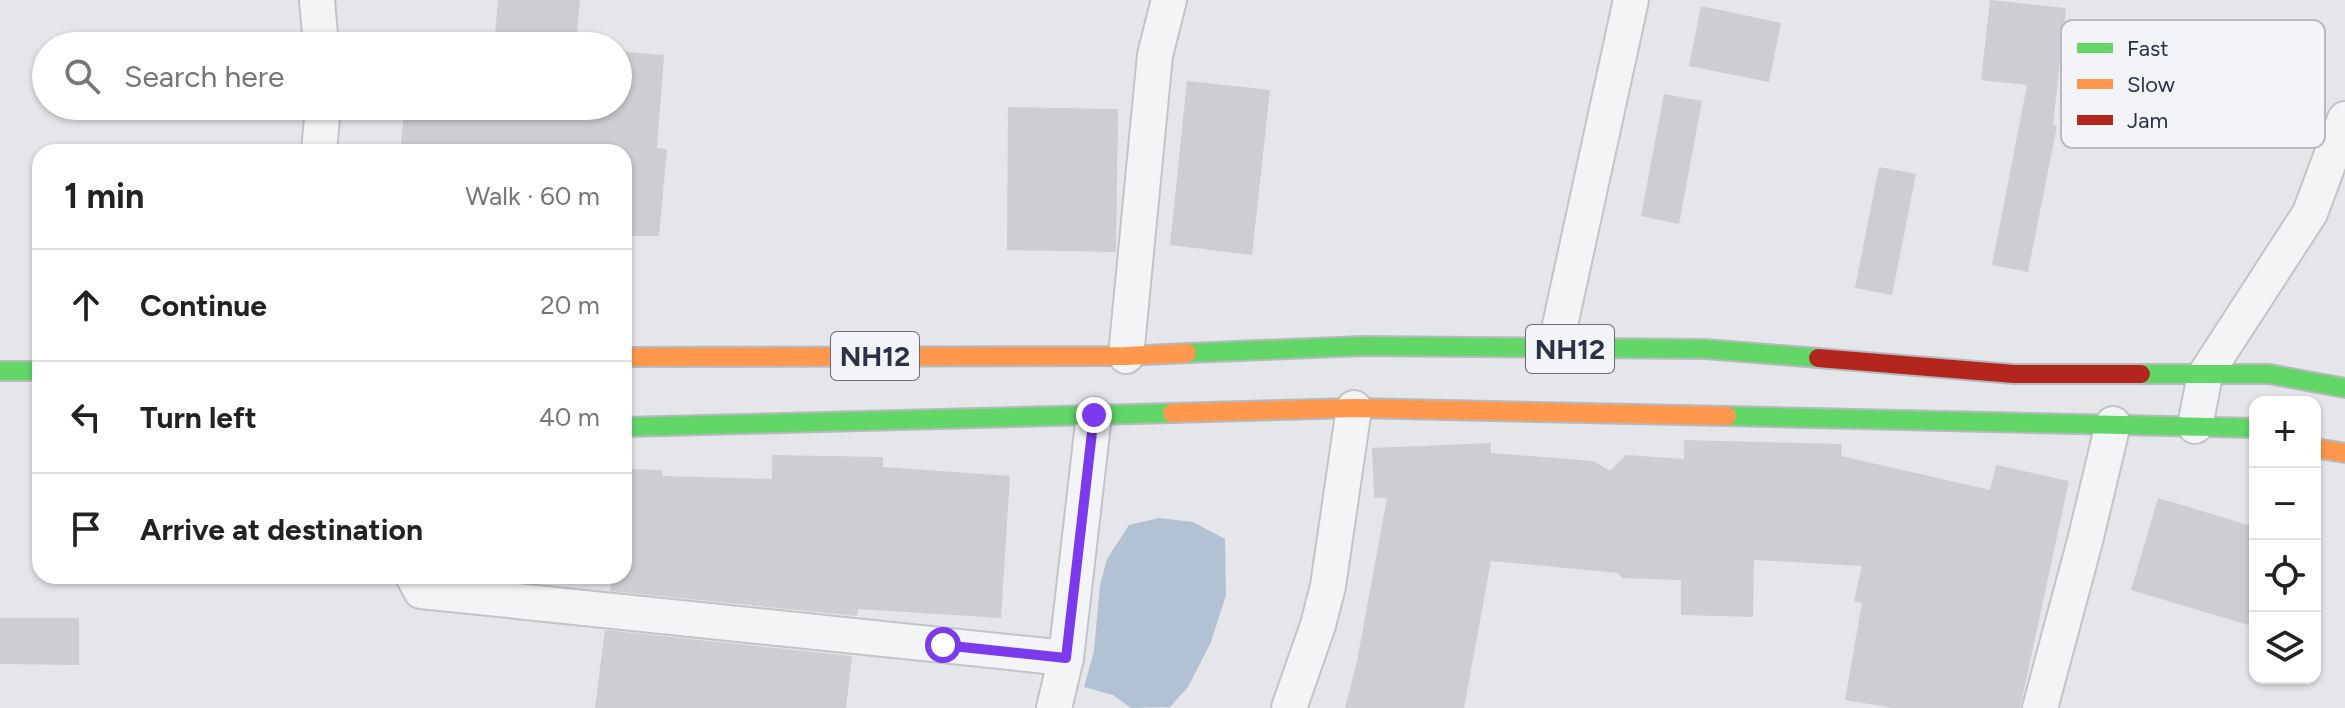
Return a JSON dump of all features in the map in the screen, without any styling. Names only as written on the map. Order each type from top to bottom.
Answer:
[{"type":"highway","name":"NH12","points":[[632,357],[1126,356],[1363,346],[1705,349],[2014,374],[2205,375]]},
{"type":"highway","points":[[0,371],[32,371]]},
{"type":"highway","points":[[2205,375],[2269,374],[2345,388]]},
{"type":"highway","points":[[632,427],[1354,408],[2249,428]]},
{"type":"highway","points":[[2321,449],[2345,453]]},
{"type":"street","points":[[317,0],[320,32]]},
{"type":"street","points":[[1126,356],[1155,55],[1169,0]]},
{"type":"street","points":[[1555,348],[1631,0]]},
{"type":"street","points":[[2195,426],[2205,375],[2310,213],[2345,119]]},
{"type":"street","points":[[320,144],[322,120]]},
{"type":"street","points":[[1289,708],[1328,586],[1354,408]]},
{"type":"street","points":[[1054,708],[1066,658],[1094,415]]},
{"type":"street","points":[[2040,708],[2113,424]]},
{"type":"street","points":[[417,584],[421,591],[1066,658]]},
{"type":"water","points":[[1159,518],[1193,522],[1225,539],[1226,595],[1211,642],[1188,687],[1170,707],[1131,708],[1113,695],[1084,687],[1094,651],[1100,585],[1107,559],[1129,525]]},
{"type":"building","points":[[498,0],[580,0],[577,32],[495,32]]},
{"type":"building","points":[[1990,0],[2066,8],[2065,20],[2061,20],[2061,53],[2053,125],[2057,126],[2028,272],[1992,265],[2027,85],[1981,80]]},
{"type":"building","points":[[1701,6],[1781,23],[1769,82],[1689,66]]},
{"type":"building","points":[[632,52],[664,55],[657,148],[667,149],[659,236],[632,236],[632,144],[401,144],[403,120],[632,120]]},
{"type":"building","points":[[1187,81],[1270,90],[1252,255],[1170,245]]},
{"type":"building","points":[[1664,94],[1702,101],[1679,224],[1641,216]]},
{"type":"building","points":[[1008,107],[1118,109],[1116,252],[1007,250]]},
{"type":"building","points":[[1879,167],[1916,174],[1892,295],[1855,288]]},
{"type":"building","points":[[1684,440],[1842,444],[1841,456],[1990,490],[1996,465],[2069,481],[2020,708],[1893,708],[1845,700],[1862,603],[1854,601],[1862,566],[1754,560],[1753,617],[1681,615],[1681,580],[1622,578],[1618,573],[1491,561],[1464,708],[1345,708],[1357,661],[1387,498],[1374,498],[1372,448],[1491,443],[1491,453],[1593,461],[1610,471],[1626,455],[1684,459]]},
{"type":"building","points":[[772,455],[883,457],[883,467],[1010,476],[1001,618],[858,609],[857,616],[610,591],[611,584],[632,584],[632,469],[662,470],[662,476],[772,479]]},
{"type":"building","points":[[2158,498],[2249,525],[2248,625],[2131,590]]},
{"type":"building","points":[[0,618],[79,618],[79,665],[0,664]]},
{"type":"building","points":[[605,630],[852,656],[846,708],[595,708]]},
{"type":"traffic: fast","points":[[1187,353],[1363,346],[1705,349],[1818,358]]},
{"type":"traffic: fast","points":[[0,371],[32,371]]},
{"type":"traffic: fast","points":[[2141,374],[2269,374],[2345,388]]},
{"type":"traffic: fast","points":[[632,427],[1172,413]]},
{"type":"traffic: fast","points":[[1727,416],[2249,428]]},
{"type":"traffic: slow","points":[[632,357],[1126,356],[1187,353]]},
{"type":"traffic: slow","points":[[1172,413],[1354,408],[1727,416]]},
{"type":"traffic: slow","points":[[2321,449],[2345,453]]},
{"type":"traffic: jam","points":[[1818,358],[2014,374],[2141,374]]},
{"type":"route","points":[[943,645],[1066,658],[1094,415]]}]
